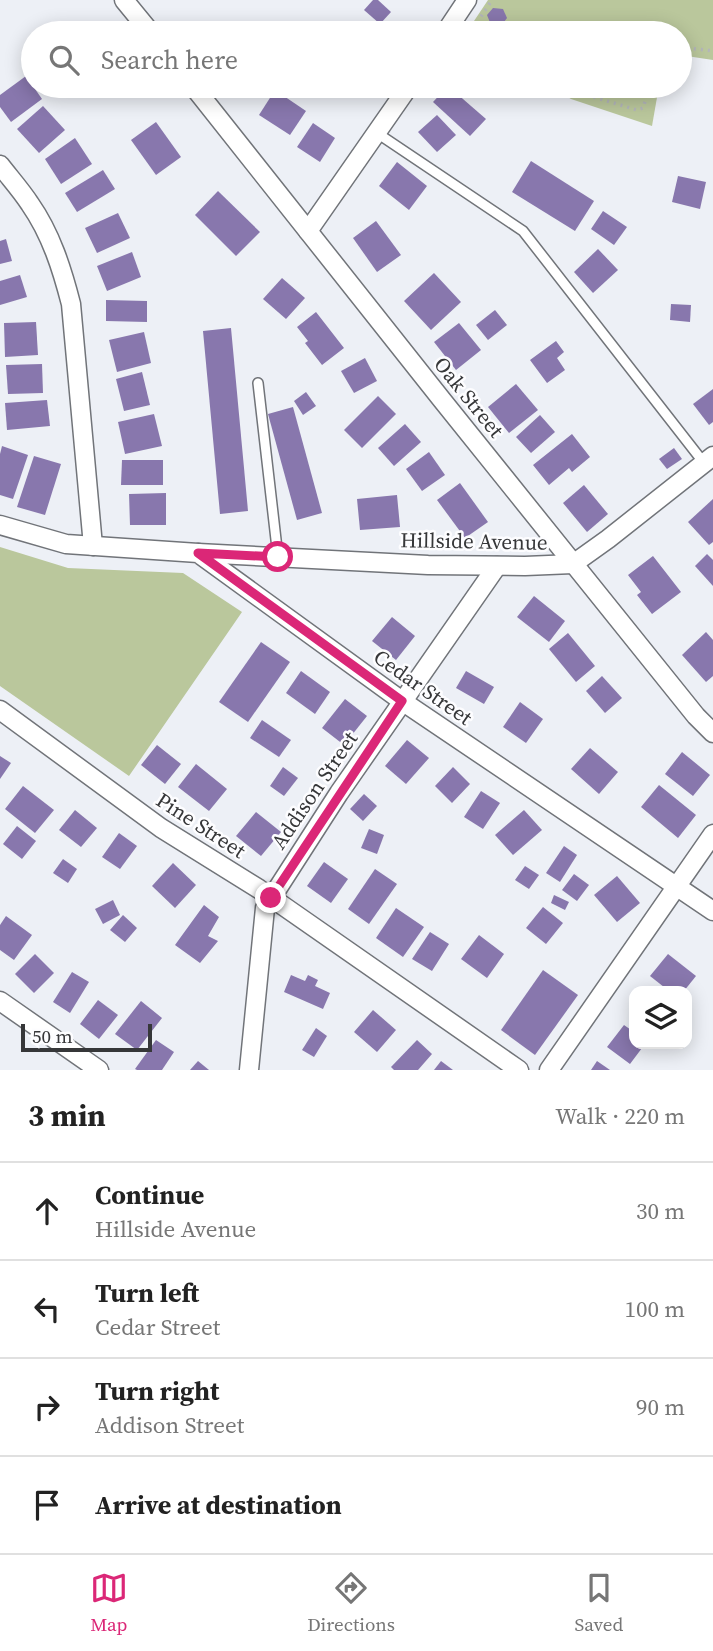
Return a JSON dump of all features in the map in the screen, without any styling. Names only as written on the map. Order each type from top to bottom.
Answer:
[{"type":"street","points":[[124,0],[142,21]]},
{"type":"street","points":[[452,21],[467,0]]},
{"type":"street","name":"Oak Street","points":[[202,98],[696,716],[713,733]]},
{"type":"street","points":[[308,232],[401,98]]},
{"type":"street","points":[[0,165],[31,204],[49,236],[62,269],[71,304],[93,546]]},
{"type":"street","name":"Hillside Avenue","points":[[198,553],[428,565],[574,563],[709,460]]},
{"type":"street","points":[[0,525],[66,544],[198,553]]},
{"type":"street","name":"Cedar Street","points":[[198,553],[402,701],[713,911]]},
{"type":"street","name":"Addison Street","points":[[249,1070],[265,908],[402,701],[497,566]]},
{"type":"street","name":"Pine Street","points":[[0,709],[161,828],[271,898],[519,1070]]},
{"type":"street","points":[[549,1070],[713,834]]},
{"type":"street","points":[[0,1001],[99,1070]]},
{"type":"lane","points":[[377,133],[523,231],[709,460]]},
{"type":"lane","points":[[258,383],[278,557]]},
{"type":"path","points":[[480,21],[492,0]]},
{"type":"path","points":[[692,48],[713,51]]},
{"type":"path","points":[[597,98],[637,110],[643,108],[646,98]]},
{"type":"green space","points":[[488,0],[713,0],[713,60],[692,57],[692,21],[474,21]]},
{"type":"green space","points":[[569,98],[657,98],[652,126]]},
{"type":"green space","points":[[0,547],[68,568],[183,573],[242,612],[129,776],[0,686]]},
{"type":"building","points":[[373,0],[378,0],[391,12],[383,21],[377,21],[364,10]]},
{"type":"building","points":[[493,8],[503,9],[507,18],[505,21],[489,21],[487,15]]},
{"type":"building","points":[[21,80],[21,98],[42,99],[11,122],[0,107],[0,95]]},
{"type":"building","points":[[270,98],[287,98],[306,111],[290,135],[259,115]]},
{"type":"building","points":[[437,98],[462,98],[486,119],[470,136],[433,102]]},
{"type":"building","points":[[43,106],[65,130],[39,153],[17,129]]},
{"type":"building","points":[[437,115],[456,135],[437,152],[418,132]]},
{"type":"building","points":[[156,122],[181,157],[156,175],[131,140]]},
{"type":"building","points":[[313,123],[335,138],[320,162],[297,147]]},
{"type":"building","points":[[75,138],[92,164],[61,184],[45,159]]},
{"type":"building","points":[[531,161],[594,201],[575,231],[512,192]]},
{"type":"building","points":[[397,162],[427,186],[409,210],[379,186]]},
{"type":"building","points":[[103,170],[115,189],[77,212],[65,193]]},
{"type":"building","points":[[678,176],[706,182],[700,209],[672,202]]},
{"type":"building","points":[[218,191],[260,232],[236,256],[195,215]]},
{"type":"building","points":[[603,211],[627,227],[614,245],[591,229]]},
{"type":"building","points":[[118,213],[130,238],[97,253],[85,228]]},
{"type":"building","points":[[376,221],[401,255],[377,272],[353,238]]},
{"type":"building","points":[[6,239],[12,261],[0,264],[0,241]]},
{"type":"building","points":[[598,249],[618,270],[593,293],[574,272]]},
{"type":"building","points":[[132,252],[141,277],[107,291],[97,266]]},
{"type":"building","points":[[434,273],[461,302],[431,330],[404,301]]},
{"type":"building","points":[[20,275],[27,297],[0,305],[0,281]]},
{"type":"building","points":[[282,278],[305,298],[286,319],[263,299]]},
{"type":"building","points":[[106,300],[147,301],[147,322],[106,321]]},
{"type":"building","points":[[671,304],[691,305],[690,322],[670,320]]},
{"type":"building","points":[[495,310],[507,325],[488,340],[476,325]]},
{"type":"building","points":[[316,312],[344,348],[322,365],[305,343],[308,341],[297,327]]},
{"type":"building","points":[[36,322],[38,355],[5,357],[4,323]]},
{"type":"building","points":[[459,323],[481,350],[456,370],[434,342]]},
{"type":"building","points":[[231,328],[248,511],[220,514],[203,331]]},
{"type":"building","points":[[144,332],[151,363],[117,372],[109,340]]},
{"type":"building","points":[[556,341],[564,352],[557,358],[565,370],[547,383],[530,360]]},
{"type":"building","points":[[365,358],[377,381],[354,393],[341,371]]},
{"type":"building","points":[[42,364],[43,393],[8,394],[6,365]]},
{"type":"building","points":[[142,372],[150,405],[124,411],[116,379]]},
{"type":"building","points":[[516,384],[538,410],[509,433],[488,407]]},
{"type":"building","points":[[713,389],[713,422],[709,425],[693,404]]},
{"type":"building","points":[[306,392],[316,406],[303,415],[294,401]]},
{"type":"building","points":[[378,396],[396,414],[362,448],[344,430]]},
{"type":"building","points":[[47,400],[50,426],[7,430],[5,403]]},
{"type":"building","points":[[293,407],[322,513],[297,520],[268,414]]},
{"type":"building","points":[[154,414],[162,446],[125,454],[118,422]]},
{"type":"building","points":[[540,415],[555,432],[531,453],[516,437]]},
{"type":"building","points":[[405,424],[421,442],[394,466],[378,448]]},
{"type":"building","points":[[572,434],[590,457],[572,472],[569,468],[549,485],[533,465]]},
{"type":"building","points":[[2,446],[28,455],[13,499],[0,495]]},
{"type":"building","points":[[674,448],[682,459],[667,469],[659,459]]},
{"type":"building","points":[[429,452],[445,475],[422,491],[406,469]]},
{"type":"building","points":[[34,456],[61,464],[45,515],[17,507]]},
{"type":"building","points":[[122,460],[163,460],[163,485],[121,485]]},
{"type":"building","points":[[460,483],[488,522],[465,538],[437,500]]},
{"type":"building","points":[[584,485],[608,514],[587,532],[563,503]]},
{"type":"building","points":[[166,493],[166,525],[130,525],[129,494]]},
{"type":"building","points":[[397,495],[400,527],[360,530],[357,499]]},
{"type":"building","points":[[713,499],[713,542],[709,545],[688,522]]},
{"type":"building","points":[[707,554],[713,560],[713,586],[695,566]]},
{"type":"building","points":[[653,556],[681,592],[652,614],[637,595],[641,592],[628,575]]},
{"type":"building","points":[[534,596],[565,621],[549,642],[517,617]]},
{"type":"building","points":[[392,617],[415,636],[396,660],[372,641]]},
{"type":"building","points":[[706,632],[713,640],[713,676],[706,682],[682,655]]},
{"type":"building","points":[[568,633],[595,666],[576,682],[549,649]]},
{"type":"building","points":[[261,642],[290,662],[248,722],[219,702]]},
{"type":"building","points":[[301,671],[330,692],[315,714],[286,693]]},
{"type":"building","points":[[466,671],[494,687],[484,704],[456,688]]},
{"type":"building","points":[[602,676],[622,698],[605,713],[586,691]]},
{"type":"building","points":[[345,699],[367,716],[344,745],[322,728]]},
{"type":"building","points":[[520,702],[543,719],[526,743],[503,727]]},
{"type":"building","points":[[262,720],[291,740],[279,757],[250,738]]},
{"type":"building","points":[[407,740],[429,758],[406,784],[385,766]]},
{"type":"building","points":[[157,745],[181,764],[165,784],[141,765]]},
{"type":"building","points":[[590,748],[618,772],[599,794],[571,769]]},
{"type":"building","points":[[682,752],[710,775],[693,796],[665,774]]},
{"type":"building","points":[[0,756],[11,763],[0,779]]},
{"type":"building","points":[[196,764],[227,789],[209,811],[178,787]]},
{"type":"building","points":[[283,767],[298,778],[284,796],[270,786]]},
{"type":"building","points":[[453,767],[470,784],[452,803],[435,786]]},
{"type":"building","points":[[659,785],[696,815],[678,838],[641,807]]},
{"type":"building","points":[[23,786],[54,810],[35,833],[5,809]]},
{"type":"building","points":[[481,791],[500,803],[483,829],[464,817]]},
{"type":"building","points":[[364,794],[377,806],[363,821],[350,809]]},
{"type":"building","points":[[75,810],[97,828],[81,847],[59,830]]},
{"type":"building","points":[[524,810],[542,830],[513,855],[495,835]]},
{"type":"building","points":[[256,812],[281,832],[261,856],[236,836]]},
{"type":"building","points":[[17,826],[36,841],[22,859],[3,844]]},
{"type":"building","points":[[369,829],[384,835],[377,854],[361,848]]},
{"type":"building","points":[[119,833],[137,846],[120,869],[102,857]]},
{"type":"building","points":[[564,846],[577,855],[560,882],[546,873]]},
{"type":"building","points":[[63,859],[77,869],[68,883],[53,873]]},
{"type":"building","points":[[324,862],[348,879],[331,903],[307,886]]},
{"type":"building","points":[[173,863],[196,885],[175,908],[152,886]]},
{"type":"building","points":[[525,866],[539,875],[529,889],[515,880]]},
{"type":"building","points":[[375,869],[397,884],[369,924],[348,909]]},
{"type":"building","points":[[574,874],[589,885],[577,901],[562,890]]},
{"type":"building","points":[[617,876],[640,903],[617,922],[594,895]]},
{"type":"building","points":[[554,895],[569,902],[565,910],[551,903]]},
{"type":"building","points":[[113,900],[120,915],[103,924],[95,909]]},
{"type":"building","points":[[204,905],[219,917],[208,936],[218,941],[200,963],[175,945]]},
{"type":"building","points":[[543,907],[563,923],[546,944],[526,928]]},
{"type":"building","points":[[396,908],[424,927],[403,957],[376,938]]},
{"type":"building","points":[[123,915],[137,928],[125,942],[110,930]]},
{"type":"building","points":[[6,916],[32,935],[14,960],[0,950],[0,925]]},
{"type":"building","points":[[430,932],[449,944],[432,971],[412,959]]},
{"type":"building","points":[[479,935],[504,954],[487,978],[461,959]]},
{"type":"building","points":[[35,954],[54,973],[34,993],[15,974]]},
{"type":"building","points":[[668,954],[696,976],[688,986],[663,986],[650,976]]},
{"type":"building","points":[[543,970],[578,995],[535,1055],[501,1030]]},
{"type":"building","points":[[72,972],[89,982],[70,1013],[53,1002]]},
{"type":"building","points":[[291,975],[305,981],[308,975],[318,980],[315,986],[330,993],[323,1009],[284,992]]},
{"type":"building","points":[[98,1000],[118,1015],[99,1039],[80,1024]]},
{"type":"building","points":[[141,1001],[162,1018],[137,1050],[115,1034]]},
{"type":"building","points":[[373,1010],[396,1030],[377,1052],[354,1032]]},
{"type":"building","points":[[624,1025],[629,1028],[629,1049],[641,1049],[630,1064],[607,1047]]},
{"type":"building","points":[[316,1028],[327,1036],[314,1057],[302,1050]]},
{"type":"building","points":[[156,1040],[174,1052],[162,1070],[135,1069]]},
{"type":"building","points":[[417,1040],[432,1054],[418,1070],[394,1070],[391,1067]]},
{"type":"building","points":[[198,1061],[209,1070],[190,1070]]},
{"type":"building","points":[[441,1061],[453,1070],[434,1070]]},
{"type":"building","points":[[597,1061],[610,1070],[591,1070]]},
{"type":"route","points":[[271,898],[402,701],[198,553],[278,557]]}]
